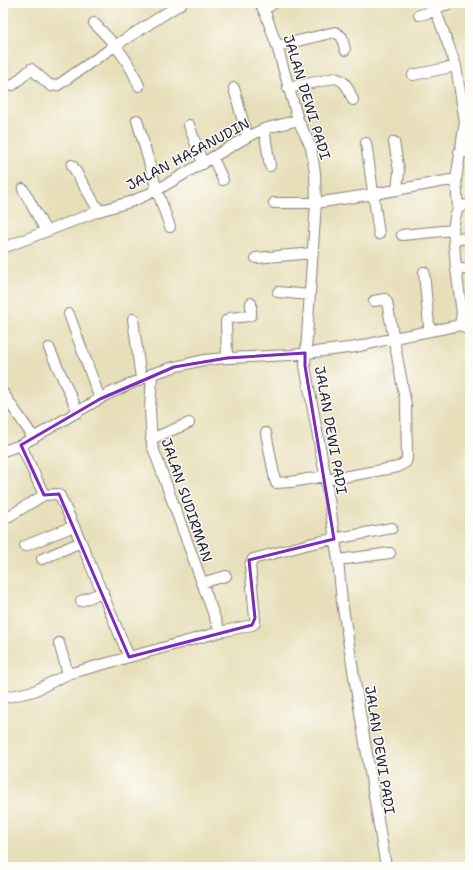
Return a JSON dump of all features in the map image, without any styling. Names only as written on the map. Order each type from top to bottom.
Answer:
[{"type":"street","points":[[12,85],[31,70],[34,70],[51,86],[58,85],[116,45],[182,3]]},
{"type":"street","points":[[262,6],[270,6],[274,3]]},
{"type":"street","points":[[419,15],[435,7],[453,3]]},
{"type":"street","name":"JALAN DEWI PADI","points":[[262,6],[277,46],[298,120],[311,147],[315,173],[316,203],[304,366],[326,478],[338,560],[342,602],[386,867]]},
{"type":"street","points":[[435,7],[456,66],[467,122],[459,152],[456,179],[458,209],[455,217],[454,234],[456,269],[465,299],[460,324]]},
{"type":"street","points":[[94,23],[116,45],[133,70],[139,86]]},
{"type":"street","points":[[277,46],[335,32],[342,38],[345,50]]},
{"type":"street","points":[[413,75],[456,66]]},
{"type":"street","points":[[288,88],[335,78],[344,82],[353,100]]},
{"type":"street","points":[[234,88],[247,137]]},
{"type":"street","points":[[137,120],[170,227]]},
{"type":"street","name":"JALAN HASANUDIN","points":[[3,248],[99,211],[133,201],[158,190],[247,137],[264,129],[298,120]]},
{"type":"street","points":[[189,125],[203,164]]},
{"type":"street","points":[[264,129],[270,166]]},
{"type":"street","points":[[394,142],[399,171],[397,190]]},
{"type":"street","points":[[366,143],[379,234]]},
{"type":"street","points":[[459,152],[470,152]]},
{"type":"street","points":[[213,158],[223,180]]},
{"type":"street","points":[[72,165],[99,211]]},
{"type":"street","points":[[274,203],[316,203],[456,179]]},
{"type":"street","points":[[23,190],[46,231]]},
{"type":"street","points":[[458,209],[462,206],[470,204]]},
{"type":"street","points":[[402,235],[454,234],[470,239]]},
{"type":"street","points":[[256,258],[313,253]]},
{"type":"street","points":[[456,269],[470,269]]},
{"type":"street","points":[[424,272],[429,326],[428,331]]},
{"type":"street","points":[[278,292],[310,295]]},
{"type":"street","points":[[266,433],[276,483],[326,478],[404,465],[407,457],[406,405],[394,338],[386,299],[374,301]]},
{"type":"street","points":[[227,358],[226,320],[251,315],[251,303]]},
{"type":"street","points":[[69,314],[100,399]]},
{"type":"street","points":[[133,319],[141,379]]},
{"type":"street","points":[[3,451],[21,445],[100,399],[152,374],[174,367],[204,360],[270,357],[362,346],[460,324]]},
{"type":"street","points":[[460,324],[465,328],[470,329]]},
{"type":"street","points":[[49,348],[78,412]]},
{"type":"street","name":"JALAN SUDIRMAN","points":[[152,374],[152,445],[220,632]]},
{"type":"street","points":[[3,393],[34,438]]},
{"type":"street","points":[[151,439],[189,423]]},
{"type":"street","points":[[21,445],[44,495]]},
{"type":"street","points":[[3,520],[44,495],[57,494],[60,496],[129,657]]},
{"type":"street","points":[[25,546],[74,526]]},
{"type":"street","points":[[3,698],[34,690],[68,674],[220,632],[252,625],[255,623],[250,565],[253,559],[313,543],[392,528]]},
{"type":"street","points":[[42,558],[81,542]]},
{"type":"street","points":[[338,560],[390,553]]},
{"type":"street","points":[[201,583],[226,576]]},
{"type":"street","points":[[80,601],[102,592]]},
{"type":"street","points":[[59,643],[68,674]]},
{"type":"highlighted area","points":[[305,353],[305,366],[334,539],[249,560],[255,618],[252,625],[129,657],[59,494],[44,495],[21,445],[100,399],[174,367],[227,358]]}]
